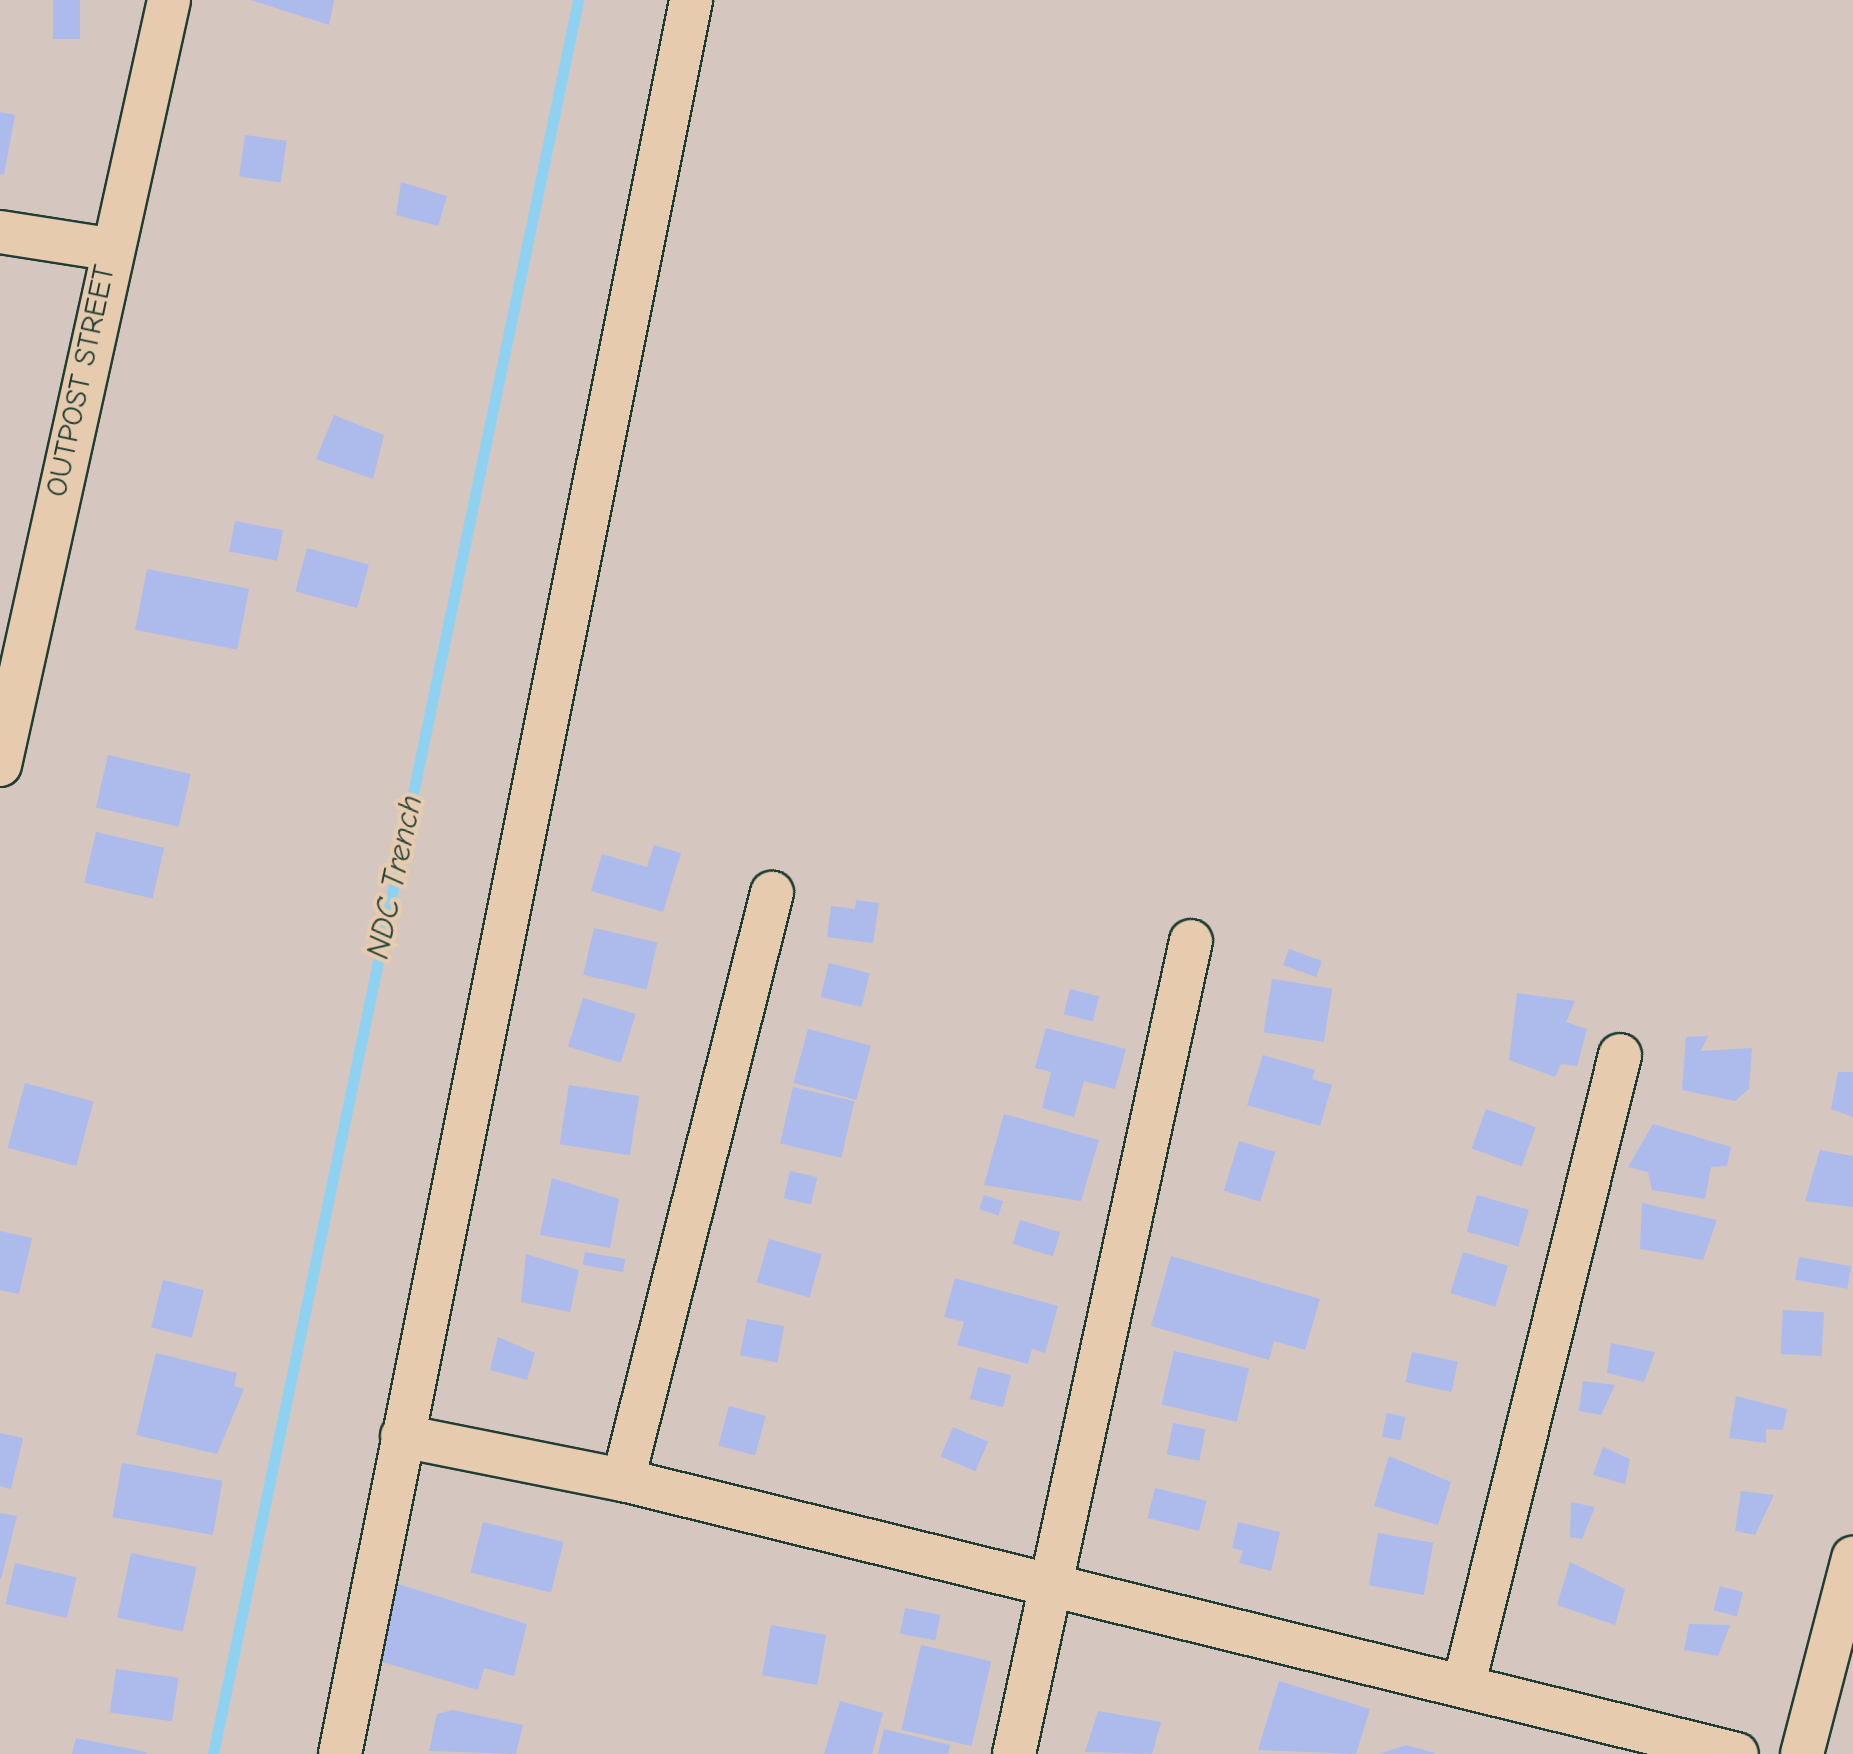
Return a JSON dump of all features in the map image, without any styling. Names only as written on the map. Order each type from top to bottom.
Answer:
[{"type":"street","name":"OUTPOST STREET","points":[[0,765],[15,624],[169,0]]},
{"type":"street","points":[[340,1754],[691,0]]},
{"type":"street","points":[[0,232],[108,249]]},
{"type":"street","points":[[623,1480],[772,893]]},
{"type":"street","points":[[1014,1754],[1191,941]]},
{"type":"street","points":[[1464,1684],[1620,1055]]},
{"type":"street","points":[[402,1436],[623,1480],[1050,1592],[1464,1684],[1737,1754]]},
{"type":"street","points":[[1802,1754],[1853,1558]]},
{"type":"building","points":[[53,0],[80,0],[80,39],[53,39]]},
{"type":"building","points":[[251,0],[334,0],[329,25]]},
{"type":"building","points":[[0,112],[15,115],[4,175],[0,174]]},
{"type":"building","points":[[245,135],[287,141],[281,182],[239,177]]},
{"type":"building","points":[[401,182],[447,196],[438,226],[396,215]]},
{"type":"building","points":[[334,415],[384,435],[373,479],[316,459]]},
{"type":"building","points":[[235,521],[283,530],[277,561],[229,551]]},
{"type":"building","points":[[307,548],[369,565],[357,608],[295,591]]},
{"type":"building","points":[[147,569],[249,589],[237,650],[135,630]]},
{"type":"building","points":[[108,755],[191,774],[179,827],[96,808]]},
{"type":"building","points":[[96,832],[164,848],[153,898],[84,883]]},
{"type":"building","points":[[654,845],[681,853],[663,912],[591,891],[602,854],[647,867]]},
{"type":"building","points":[[856,900],[879,903],[873,943],[827,937],[831,906],[855,909]]},
{"type":"building","points":[[594,928],[657,943],[647,989],[583,975]]},
{"type":"building","points":[[1289,949],[1322,961],[1316,977],[1283,965]]},
{"type":"building","points":[[829,963],[870,973],[861,1007],[821,997]]},
{"type":"building","points":[[1272,979],[1332,989],[1324,1042],[1264,1032]]},
{"type":"building","points":[[1070,989],[1099,996],[1093,1021],[1064,1014]]},
{"type":"building","points":[[1517,993],[1575,1001],[1566,1022],[1587,1029],[1577,1066],[1561,1064],[1555,1077],[1509,1060]]},
{"type":"building","points":[[583,998],[636,1014],[621,1063],[568,1047]]},
{"type":"building","points":[[1046,1028],[1126,1049],[1115,1089],[1084,1081],[1074,1117],[1042,1108],[1051,1072],[1035,1068]]},
{"type":"building","points":[[808,1029],[871,1046],[856,1100],[794,1083]]},
{"type":"building","points":[[1708,1036],[1701,1051],[1752,1048],[1749,1089],[1735,1101],[1682,1090],[1686,1037]]},
{"type":"building","points":[[1263,1055],[1315,1070],[1312,1079],[1332,1085],[1320,1126],[1247,1105]]},
{"type":"building","points":[[1838,1072],[1853,1072],[1853,1117],[1831,1109]]},
{"type":"building","points":[[25,1083],[94,1101],[76,1166],[8,1148]]},
{"type":"building","points":[[569,1085],[639,1096],[630,1155],[560,1144]]},
{"type":"building","points":[[793,1087],[854,1101],[841,1158],[780,1144]]},
{"type":"building","points":[[1486,1109],[1536,1127],[1521,1167],[1472,1148]]},
{"type":"building","points":[[1004,1114],[1099,1140],[1081,1201],[984,1185]]},
{"type":"building","points":[[1653,1124],[1731,1147],[1727,1166],[1711,1167],[1705,1199],[1652,1190],[1648,1172],[1628,1167]]},
{"type":"building","points":[[1239,1141],[1275,1152],[1260,1202],[1224,1191]]},
{"type":"building","points":[[1820,1150],[1853,1156],[1853,1207],[1805,1201]]},
{"type":"building","points":[[790,1171],[817,1177],[811,1205],[784,1198]]},
{"type":"building","points":[[552,1178],[619,1199],[610,1248],[540,1235]]},
{"type":"building","points":[[984,1195],[1003,1201],[998,1215],[979,1209]]},
{"type":"building","points":[[1477,1195],[1529,1210],[1518,1246],[1467,1232]]},
{"type":"building","points":[[1642,1203],[1717,1220],[1703,1260],[1640,1249]]},
{"type":"building","points":[[1020,1220],[1060,1232],[1053,1256],[1013,1244]]},
{"type":"building","points":[[0,1231],[32,1238],[19,1294],[0,1290]]},
{"type":"building","points":[[769,1239],[822,1254],[809,1297],[757,1282]]},
{"type":"building","points":[[585,1252],[625,1259],[623,1272],[583,1265]]},
{"type":"building","points":[[1463,1252],[1508,1266],[1495,1307],[1450,1293]]},
{"type":"building","points":[[526,1254],[579,1270],[570,1312],[521,1302]]},
{"type":"building","points":[[1171,1256],[1320,1299],[1305,1350],[1274,1341],[1269,1360],[1151,1326]]},
{"type":"building","points":[[1799,1257],[1851,1266],[1847,1289],[1795,1280]]},
{"type":"building","points":[[955,1278],[1058,1306],[1045,1353],[1032,1349],[1028,1364],[957,1345],[964,1322],[944,1317]]},
{"type":"building","points":[[163,1280],[204,1290],[192,1338],[151,1328]]},
{"type":"building","points":[[1783,1310],[1824,1312],[1822,1356],[1781,1354]]},
{"type":"building","points":[[747,1319],[784,1326],[777,1363],[740,1355]]},
{"type":"building","points":[[498,1337],[535,1353],[527,1380],[490,1370]]},
{"type":"building","points":[[1611,1343],[1655,1352],[1644,1382],[1607,1373]]},
{"type":"building","points":[[1174,1351],[1249,1368],[1237,1422],[1162,1405]]},
{"type":"building","points":[[1412,1352],[1458,1362],[1452,1392],[1406,1382]]},
{"type":"building","points":[[156,1353],[237,1373],[234,1386],[244,1389],[217,1454],[136,1435]]},
{"type":"building","points":[[978,1367],[1011,1375],[1003,1407],[970,1399]]},
{"type":"building","points":[[1583,1381],[1615,1385],[1601,1415],[1579,1411]]},
{"type":"building","points":[[1736,1396],[1787,1409],[1783,1430],[1766,1429],[1766,1443],[1729,1438]]},
{"type":"building","points":[[729,1406],[766,1416],[755,1455],[718,1446]]},
{"type":"building","points":[[1387,1413],[1406,1417],[1401,1440],[1382,1436]]},
{"type":"building","points":[[1173,1423],[1205,1429],[1199,1461],[1167,1454]]},
{"type":"building","points":[[953,1427],[988,1442],[975,1471],[940,1456]]},
{"type":"building","points":[[0,1433],[23,1438],[11,1489],[0,1486]]},
{"type":"building","points":[[1603,1447],[1630,1459],[1625,1484],[1593,1475]]},
{"type":"building","points":[[1389,1456],[1451,1482],[1438,1525],[1374,1506]]},
{"type":"building","points":[[122,1463],[222,1481],[213,1535],[112,1517]]},
{"type":"building","points":[[1155,1488],[1206,1501],[1199,1531],[1148,1518]]},
{"type":"building","points":[[1741,1491],[1774,1495],[1755,1535],[1735,1531]]},
{"type":"building","points":[[1571,1502],[1595,1507],[1582,1539],[1570,1537]]},
{"type":"building","points":[[0,1513],[17,1516],[1,1579],[0,1579]]},
{"type":"building","points":[[483,1522],[564,1542],[551,1593],[470,1572]]},
{"type":"building","points":[[1238,1522],[1280,1532],[1271,1571],[1239,1563],[1243,1551],[1232,1548]]},
{"type":"building","points":[[1378,1533],[1433,1543],[1424,1595],[1369,1585]]},
{"type":"building","points":[[131,1553],[197,1567],[183,1631],[117,1618]]},
{"type":"building","points":[[1570,1562],[1625,1589],[1615,1625],[1557,1605]]},
{"type":"building","points":[[15,1563],[76,1577],[67,1618],[6,1604]]},
{"type":"building","points":[[392,1582],[527,1624],[514,1676],[484,1668],[478,1690],[372,1659]]},
{"type":"building","points":[[1720,1586],[1743,1592],[1737,1616],[1714,1610]]},
{"type":"building","points":[[905,1608],[940,1615],[935,1640],[900,1634]]},
{"type":"building","points":[[1689,1624],[1730,1625],[1718,1656],[1684,1650]]},
{"type":"building","points":[[771,1625],[826,1635],[817,1685],[762,1675]]},
{"type":"building","points":[[921,1645],[991,1661],[972,1746],[901,1730]]},
{"type":"building","points":[[116,1669],[178,1678],[172,1721],[110,1713]]},
{"type":"building","points":[[1279,1681],[1370,1709],[1356,1754],[1258,1750]]},
{"type":"building","points":[[840,1701],[883,1713],[872,1754],[824,1754]]},
{"type":"building","points":[[453,1710],[523,1725],[516,1754],[429,1751],[437,1714]]},
{"type":"building","points":[[1098,1711],[1161,1722],[1152,1754],[1085,1752]]},
{"type":"building","points":[[884,1729],[950,1745],[948,1754],[878,1754]]},
{"type":"building","points":[[76,1738],[147,1752],[147,1754],[72,1754]]},
{"type":"building","points":[[1406,1745],[1435,1753],[1435,1754],[1379,1754]]},
{"type":"waterway","name":"NDC Trench","points":[[213,1754],[578,0]]}]
